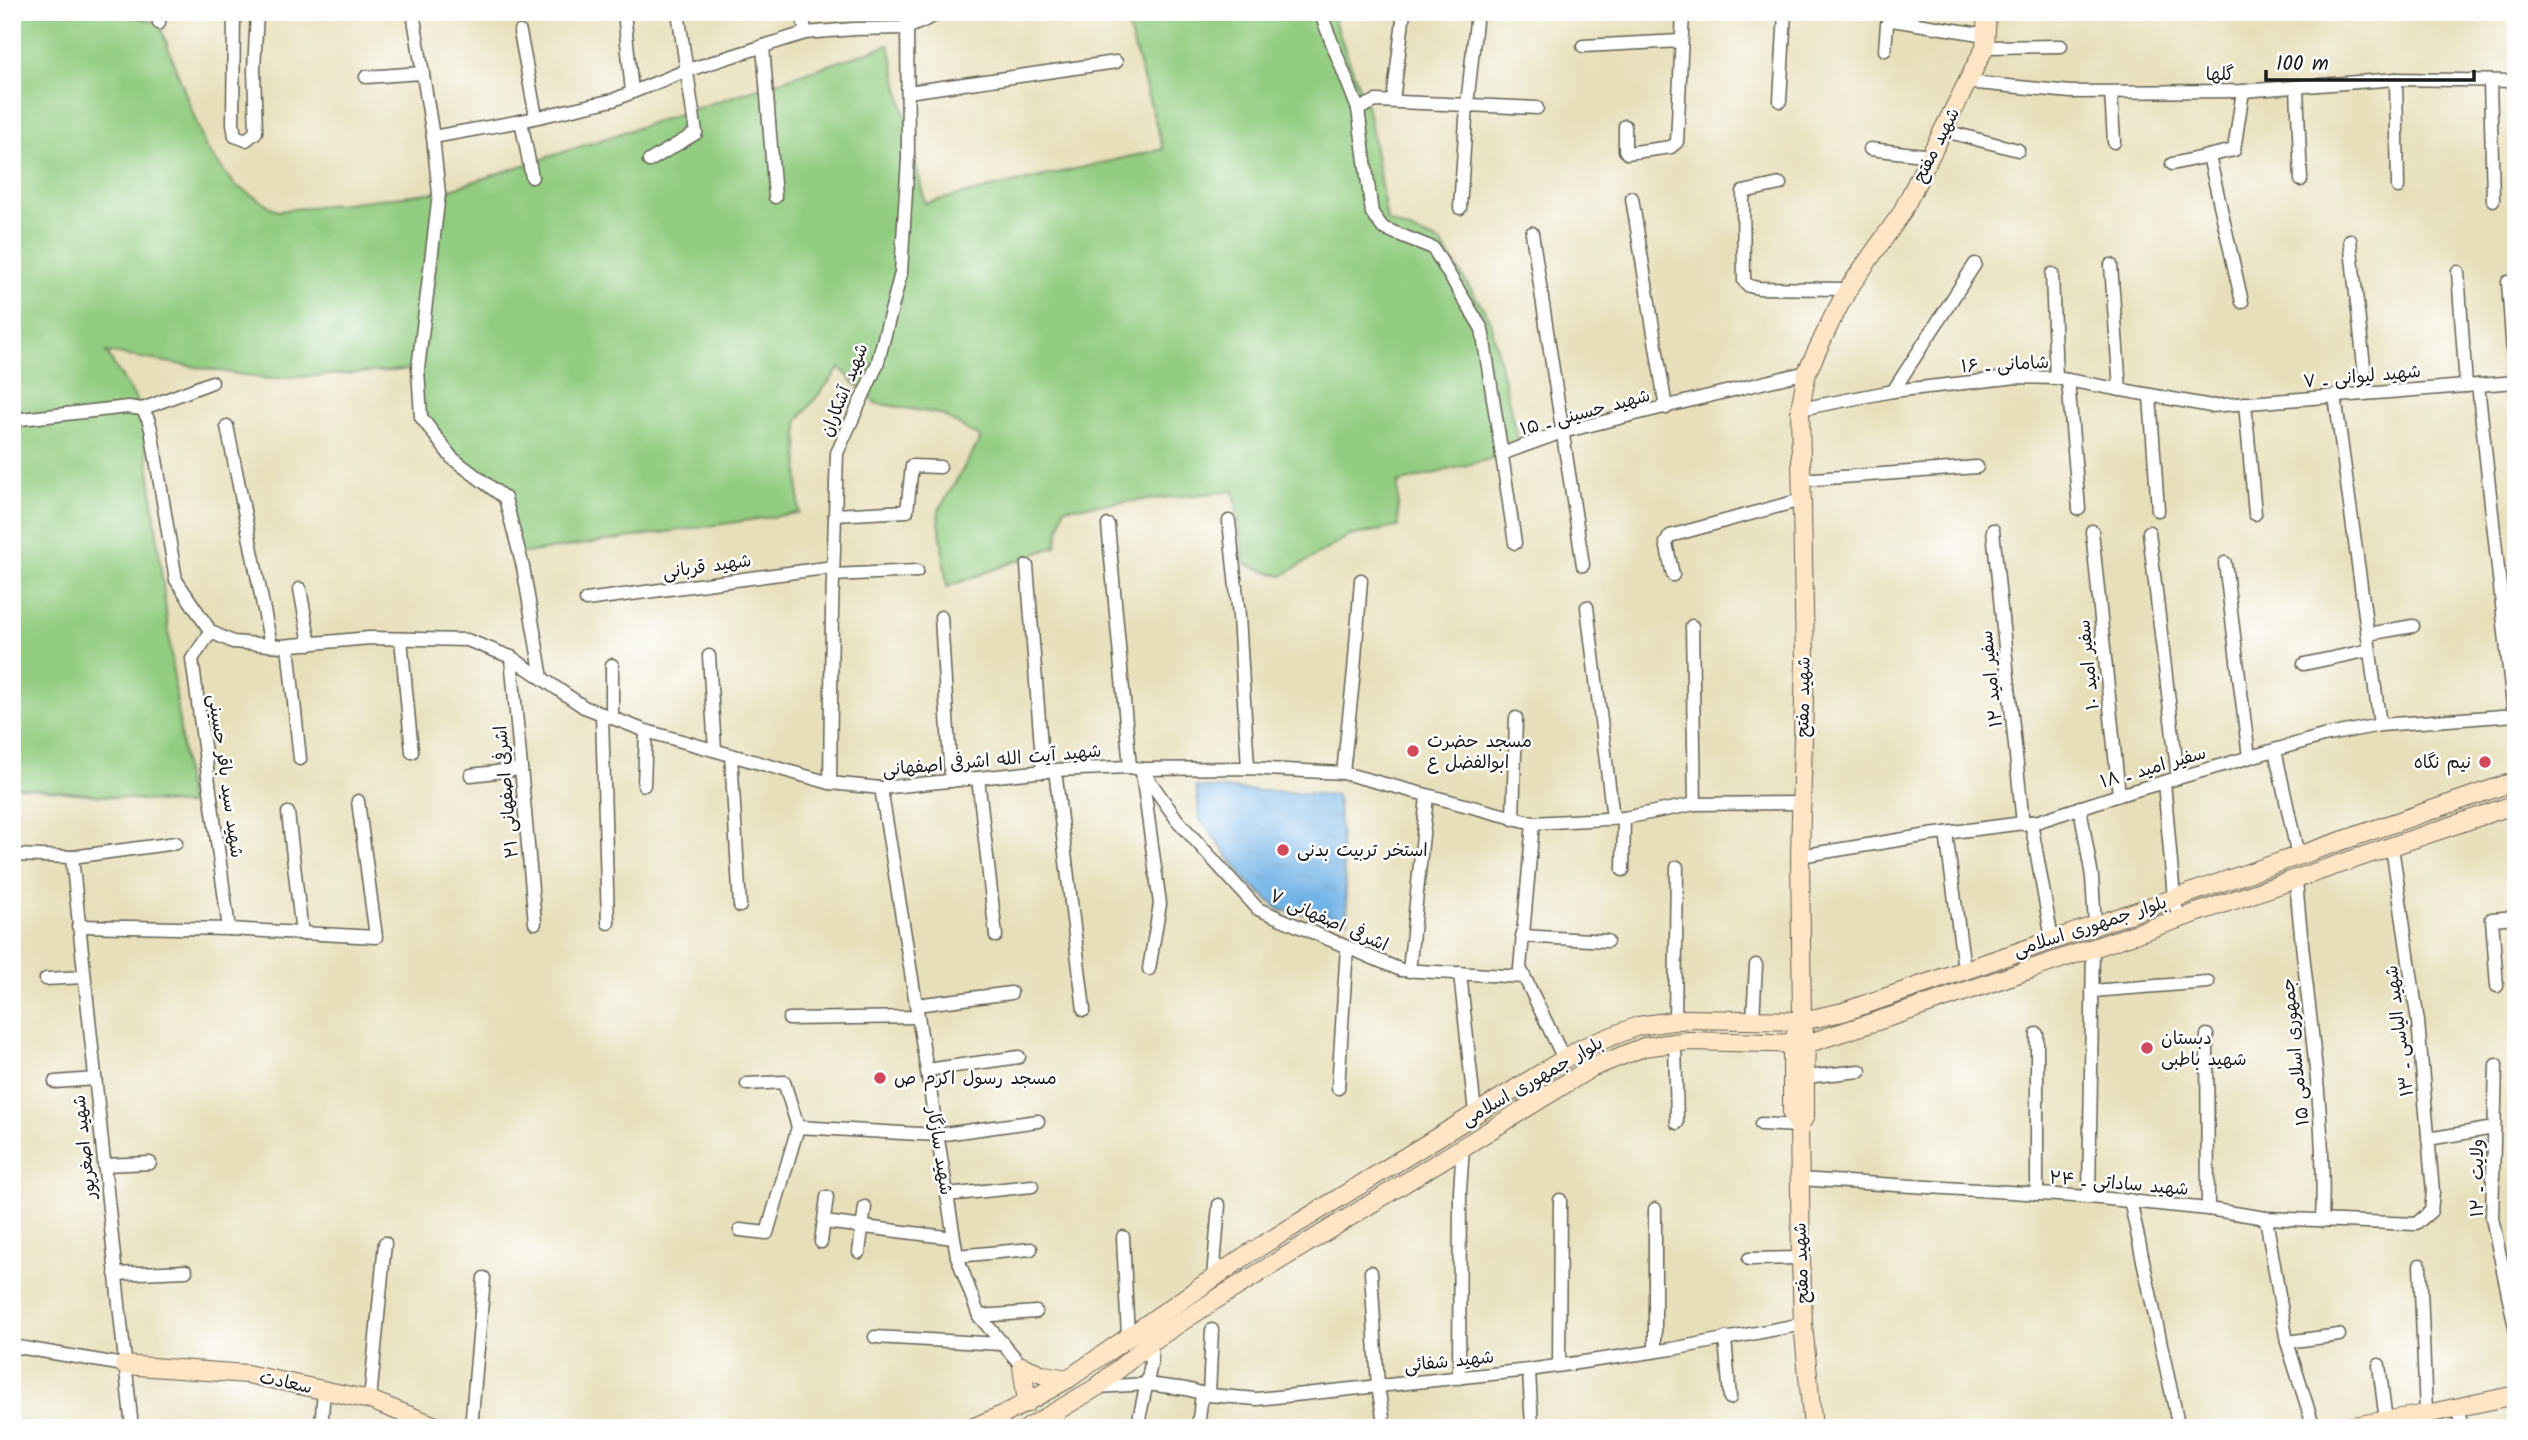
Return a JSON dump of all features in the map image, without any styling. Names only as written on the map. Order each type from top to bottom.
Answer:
[{"type":"main road","name":"شهید مفتح","points":[[1813,1428],[1803,1324],[1799,1179],[1799,1126],[1805,1116],[1805,1077],[1799,1043],[1802,1021],[1800,856],[1805,657],[1800,409],[1807,372],[1847,289],[1901,214],[1945,131],[1986,41],[1987,12]]},
{"type":"main road","name":"بلوار جمهوری اسلامی","points":[[972,1428],[1027,1403],[1068,1378],[1245,1256],[1582,1048],[1638,1026],[1675,1020],[1802,1021],[1843,1012],[2508,783]]},
{"type":"main road","points":[[2508,783],[2511,806]]},
{"type":"main road","name":"بلوار جمهوری اسلامی","points":[[1036,1425],[1097,1387],[1152,1342],[1255,1275],[1591,1068],[1644,1047],[1675,1043],[1799,1043],[2093,948],[2511,806]]},
{"type":"main road","points":[[1799,1043],[1791,1114],[1799,1126]]},
{"type":"main road","points":[[1503,1095],[1514,1114]]},
{"type":"main road","points":[[1245,1256],[1255,1275]]},
{"type":"main road","name":"سعادت","points":[[124,1365],[247,1374],[370,1400],[441,1428]]},
{"type":"main road","points":[[1022,1366],[1027,1403]]},
{"type":"main road","name":"شهید سازگار","points":[[1022,1366],[1044,1375],[1068,1378]]},
{"type":"main road","points":[[2341,1428],[2516,1395]]},
{"type":"street","points":[[234,12],[233,124],[235,136],[246,140],[256,132],[254,71],[257,12]]},
{"type":"street","points":[[413,12],[433,136],[439,194],[418,369],[421,417],[452,458],[505,498],[523,567],[541,678]]},
{"type":"street","points":[[624,12],[632,92]]},
{"type":"street","points":[[649,161],[696,133],[678,12]]},
{"type":"street","points":[[803,12],[804,33]]},
{"type":"street","name":"شهید آشکاران","points":[[830,783],[837,453],[877,365],[901,273],[908,158],[907,12]]},
{"type":"street","points":[[433,136],[521,121],[613,100],[685,71],[804,33],[907,29],[943,12]]},
{"type":"street","points":[[1320,12],[1358,109],[1376,101],[1537,107]]},
{"type":"street","points":[[1393,101],[1404,12]]},
{"type":"street","points":[[1460,208],[1477,12]]},
{"type":"street","points":[[1625,126],[1625,150],[1628,153],[1671,147],[1677,142],[1684,12]]},
{"type":"street","points":[[1780,101],[1785,12]]},
{"type":"street","points":[[1885,50],[1887,24],[1892,20],[1986,41],[2061,46]]},
{"type":"street","points":[[520,32],[536,117]]},
{"type":"street","points":[[1583,46],[1681,41]]},
{"type":"street","points":[[763,46],[775,197]]},
{"type":"street","points":[[908,92],[1116,62]]},
{"type":"street","points":[[368,73],[421,73]]},
{"type":"street","points":[[2396,79],[2398,187]]},
{"type":"street","name":"گلها","points":[[1967,82],[2071,92],[2112,92],[2244,91],[2396,79],[2516,81]]},
{"type":"street","points":[[2490,81],[2493,200]]},
{"type":"street","points":[[2297,88],[2301,180]]},
{"type":"street","points":[[2172,164],[2234,150],[2244,91]]},
{"type":"street","points":[[2112,92],[2114,142]]},
{"type":"street","name":"شهید حسینی ـ ۱۵","points":[[1358,109],[1372,213],[1383,228],[1433,248],[1482,328],[1501,449],[1507,452],[1562,432],[1807,372]]},
{"type":"street","points":[[521,121],[532,177]]},
{"type":"street","points":[[1945,131],[2018,150]]},
{"type":"street","points":[[1870,149],[1932,156]]},
{"type":"street","points":[[2209,156],[2242,302]]},
{"type":"street","points":[[1780,184],[1743,192],[1744,281],[1749,286],[1758,288],[1847,289]]},
{"type":"street","points":[[1632,198],[1666,408]]},
{"type":"street","points":[[1532,233],[1583,565]]},
{"type":"street","points":[[2350,240],[2367,393]]},
{"type":"street","points":[[1893,391],[1975,264]]},
{"type":"street","points":[[2111,265],[2120,390]]},
{"type":"street","points":[[2458,272],[2515,715]]},
{"type":"street","points":[[2052,274],[2079,509]]},
{"type":"street","points":[[2508,282],[2515,382]]},
{"type":"street","name":"شامانی ـ ۱۶","points":[[1800,409],[1893,391],[2017,377],[2062,379],[2211,406]]},
{"type":"street","points":[[12,420],[128,407],[142,409],[212,382]]},
{"type":"street","name":"شهید لیوانی ـ ۷","points":[[2211,406],[2515,382]]},
{"type":"street","points":[[2150,396],[2158,510]]},
{"type":"street","points":[[2335,396],[2380,724]]},
{"type":"street","points":[[2245,403],[2255,514]]},
{"type":"street","points":[[142,409],[151,429],[176,580],[211,632]]},
{"type":"street","points":[[227,426],[271,645]]},
{"type":"street","points":[[1501,449],[1514,542]]},
{"type":"street","points":[[835,515],[906,511],[912,466],[940,467]]},
{"type":"street","points":[[1801,480],[1977,467]]},
{"type":"street","points":[[1673,575],[1665,543],[1670,536],[1801,500]]},
{"type":"street","points":[[1229,521],[1239,616],[1248,768]]},
{"type":"street","points":[[1108,526],[1135,768],[1160,904],[1149,969]]},
{"type":"street","name":"سفیر امید ۱۲","points":[[1993,530],[2027,823],[2042,881],[2052,939]]},
{"type":"street","name":"سفیر امید ۱۰","points":[[2092,531],[2119,795]]},
{"type":"street","points":[[2149,532],[2178,778]]},
{"type":"street","points":[[2225,563],[2249,757]]},
{"type":"street","points":[[1027,566],[1049,771],[1084,1010]]},
{"type":"street","name":"شهید قربانی","points":[[586,600],[833,571],[918,571]]},
{"type":"street","points":[[1343,773],[1361,580]]},
{"type":"street","points":[[300,589],[310,644]]},
{"type":"street","points":[[1587,607],[1619,818],[1623,870]]},
{"type":"street","points":[[941,617],[951,781]]},
{"type":"street","points":[[1692,626],[1695,804]]},
{"type":"street","points":[[2368,634],[2413,626]]},
{"type":"street","name":"شهید آیت الله اشرفی اصفهانی","points":[[211,632],[233,642],[288,646],[370,638],[467,640],[511,657],[584,707],[646,732],[830,783],[881,788],[1049,771],[1135,768],[1248,768],[1343,773],[1533,823],[1619,818],[1695,804],[1801,803]]},
{"type":"street","name":"شهید سید باقر حسینی","points":[[211,632],[192,659],[229,929]]},
{"type":"street","points":[[401,639],[412,752]]},
{"type":"street","points":[[288,646],[300,759]]},
{"type":"street","points":[[2304,664],[2370,650]]},
{"type":"street","points":[[709,656],[715,750]]},
{"type":"street","name":"اشرفی اصفهانی ۲۱","points":[[511,657],[535,923]]},
{"type":"street","points":[[608,923],[607,716],[612,665]]},
{"type":"street","name":"سفیر امید ـ ۱۸","points":[[1800,856],[2027,823],[2323,736],[2380,724],[2515,715]]},
{"type":"street","points":[[1513,819],[1516,718]]},
{"type":"street","points":[[644,785],[646,732]]},
{"type":"street","points":[[2275,750],[2298,856]]},
{"type":"street","points":[[731,755],[740,906]]},
{"type":"street","name":"اشرفی اصفهانی ۷","points":[[1135,768],[1178,821],[1258,909],[1401,970],[1522,972]]},
{"type":"street","points":[[471,775],[521,769]]},
{"type":"street","points":[[978,778],[996,936]]},
{"type":"street","points":[[2165,782],[2174,898],[2179,919]]},
{"type":"street","name":"شهید سازگار","points":[[881,788],[957,1256],[979,1317],[1022,1366]]},
{"type":"street","points":[[1409,971],[1427,796]]},
{"type":"street","points":[[78,926],[229,929],[376,937],[358,801]]},
{"type":"street","points":[[2080,807],[2090,867],[2095,925]]},
{"type":"street","points":[[288,813],[302,934]]},
{"type":"street","points":[[1533,823],[1522,936],[1522,972],[1564,1059]]},
{"type":"street","points":[[1945,833],[1964,969]]},
{"type":"street","points":[[12,855],[72,857],[176,843]]},
{"type":"street","name":"شهید الیاسی ـ ۱۳","points":[[2392,847],[2418,1022],[2433,1192],[2431,1211]]},
{"type":"street","name":"شهید اصغرپور","points":[[72,857],[132,1428]]},
{"type":"street","points":[[1675,1020],[1677,867]]},
{"type":"street","name":"جمهوری اسلامی ۱۵","points":[[2296,879],[2301,947],[2321,1110],[2324,1175],[2322,1221]]},
{"type":"street","points":[[2497,986],[2492,919],[2516,917]]},
{"type":"street","points":[[1522,936],[1607,941]]},
{"type":"street","points":[[1338,1088],[1347,947]]},
{"type":"street","points":[[2089,1197],[2093,948]]},
{"type":"street","points":[[1753,1020],[1756,965]]},
{"type":"street","points":[[1460,973],[1475,1113]]},
{"type":"street","points":[[46,979],[84,976]]},
{"type":"street","points":[[2092,991],[2208,982]]},
{"type":"street","points":[[789,1019],[917,1011],[1011,993]]},
{"type":"street","points":[[2037,1034],[2037,1194]]},
{"type":"street","points":[[2207,1035],[2208,1209]]},
{"type":"street","points":[[1675,1043],[1677,1123]]},
{"type":"street","points":[[926,1070],[1019,1057]]},
{"type":"street","name":"ولایت ـ ۱۲","points":[[2496,1065],[2492,1218],[2516,1332]]},
{"type":"street","points":[[1805,1077],[1860,1071]]},
{"type":"street","points":[[55,1082],[95,1079]]},
{"type":"street","points":[[740,1230],[767,1233],[798,1127],[784,1082],[747,1084]]},
{"type":"street","points":[[798,1127],[937,1135],[1038,1121]]},
{"type":"street","points":[[1761,1124],[1799,1126]]},
{"type":"street","points":[[2428,1139],[2494,1128]]},
{"type":"street","points":[[1459,1378],[1460,1191],[1463,1146]]},
{"type":"street","points":[[104,1164],[150,1163]]},
{"type":"street","name":"شهید ساداتی ـ ۲۴","points":[[1799,1179],[2130,1200],[2266,1218],[2322,1221],[2416,1224],[2431,1211]]},
{"type":"street","points":[[947,1195],[1032,1186]]},
{"type":"street","points":[[821,1242],[827,1197]]},
{"type":"street","points":[[1559,1365],[1560,1200]]},
{"type":"street","points":[[2130,1200],[2179,1428]]},
{"type":"street","points":[[1213,1278],[1219,1205]]},
{"type":"street","points":[[859,1252],[865,1207]]},
{"type":"street","points":[[1655,1209],[1655,1352]]},
{"type":"street","points":[[2266,1218],[2287,1342],[2314,1428]]},
{"type":"street","points":[[824,1222],[954,1238]]},
{"type":"street","points":[[1123,1237],[1128,1337]]},
{"type":"street","points":[[370,1400],[385,1243]]},
{"type":"street","points":[[957,1256],[1031,1249]]},
{"type":"street","points":[[1749,1259],[1801,1258]]},
{"type":"street","points":[[2420,1265],[2426,1414]]},
{"type":"street","points":[[115,1274],[186,1271]]},
{"type":"street","points":[[1371,1272],[1378,1387],[1385,1428]]},
{"type":"street","points":[[471,1428],[484,1278]]},
{"type":"street","points":[[979,1317],[1036,1312]]},
{"type":"street","name":"شهید شفائی","points":[[1097,1387],[1147,1384],[1257,1399],[1530,1370],[1655,1352],[1803,1324]]},
{"type":"street","points":[[1198,1428],[1205,1394],[1212,1330]]},
{"type":"street","points":[[2287,1342],[2339,1335]]},
{"type":"street","points":[[874,1337],[1001,1344]]},
{"type":"street","points":[[1725,1338],[1730,1398]]},
{"type":"street","points":[[1138,1428],[1152,1342]]},
{"type":"street","points":[[12,1346],[124,1365]]},
{"type":"street","points":[[2379,1365],[2386,1421]]},
{"type":"street","points":[[1530,1370],[1532,1428]]},
{"type":"street","points":[[321,1428],[324,1390]]},
{"type":"street","points":[[2457,1406],[2462,1428]]},
{"type":"green space","points":[[12,12],[118,12],[159,23],[206,148],[235,185],[278,211],[445,191],[889,45],[925,203],[1163,149],[1124,12],[1331,12],[1369,114],[1387,221],[1440,242],[1490,319],[1520,451],[1398,483],[1398,527],[1349,536],[1282,576],[1245,564],[1234,491],[1064,508],[1056,546],[947,587],[938,512],[981,438],[940,414],[875,403],[840,368],[798,420],[799,513],[518,554],[505,498],[458,465],[421,417],[418,369],[267,379],[106,352],[142,409],[189,805],[12,786]]},
{"type":"water","name":"استخر تربیت بدنی","points":[[1196,787],[1337,795],[1348,920],[1280,910],[1247,881],[1200,819]]},
{"type":"place","name":"مسجد حضرت ابوالفضل ع","points":[[1413,751]]},
{"type":"place","name":"نیم نگاه","points":[[2485,762]]},
{"type":"place","name":"استخر تربیت بدنی","points":[[1283,850]]},
{"type":"place","name":"دبستان شهید باطبی","points":[[2147,1048]]},
{"type":"place","name":"مسجد رسول اکرم ص","points":[[880,1078]]}]
